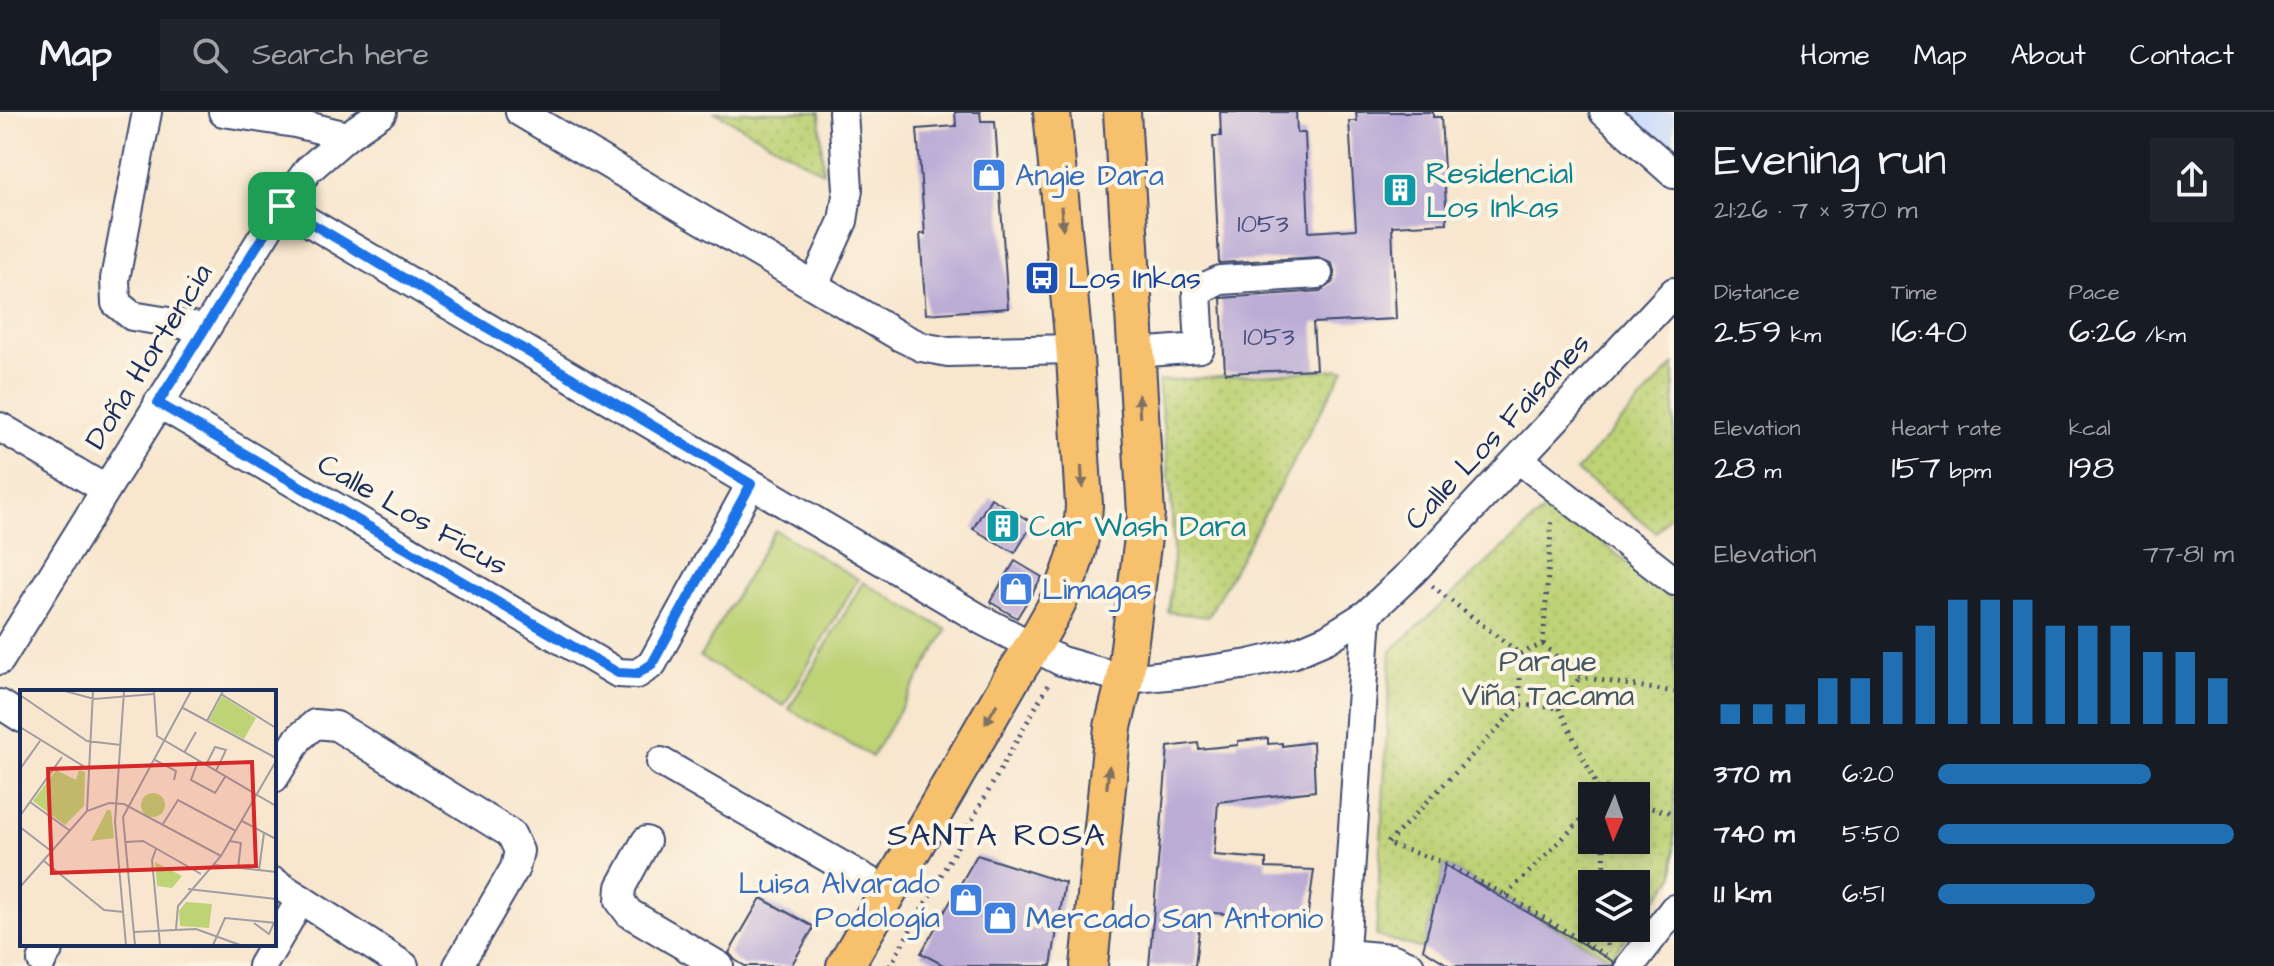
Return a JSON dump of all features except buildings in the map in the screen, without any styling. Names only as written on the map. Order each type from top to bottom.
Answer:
[{"type":"main road","points":[[845,966],[1033,646],[1068,580],[1083,530],[1074,349],[1052,112]]},
{"type":"main road","points":[[1089,966],[1113,727],[1125,679],[1146,514],[1122,112]]},
{"type":"street","points":[[147,112],[115,279],[116,303],[132,316],[205,328]]},
{"type":"street","points":[[223,112],[295,123],[347,136]]},
{"type":"street","name":"Doña Hortencia","points":[[0,660],[282,206],[308,170],[347,136],[382,112]]},
{"type":"street","points":[[520,112],[922,347],[948,352],[1074,349]]},
{"type":"street","points":[[814,285],[843,221],[848,189],[843,112]]},
{"type":"street","points":[[1604,112],[1674,174]]},
{"type":"street","points":[[282,206],[982,620],[1061,661],[1125,679]]},
{"type":"street","points":[[1136,353],[1200,348],[1197,291],[1220,280],[1318,274]]},
{"type":"street","name":"Calle Los Faisanes","points":[[1125,679],[1249,664],[1292,654],[1327,639],[1367,614],[1413,571],[1674,293]]},
{"type":"street","name":"Calle Los Ficus","points":[[158,403],[618,673],[637,674],[652,664],[751,484]]},
{"type":"street","points":[[0,427],[105,489]]},
{"type":"street","points":[[1519,459],[1674,581]]},
{"type":"street","points":[[1367,614],[1345,960],[1391,958],[1410,966]]},
{"type":"street","points":[[0,704],[20,717]]},
{"type":"street","points":[[276,775],[299,738],[315,724],[336,726],[511,834],[519,851],[515,868],[458,966]]},
{"type":"street","points":[[661,762],[888,892]]},
{"type":"street","points":[[646,841],[621,887],[620,901],[629,913],[719,966]]},
{"type":"street","points":[[276,883],[387,961]]},
{"type":"street","points":[[276,942],[301,899]]},
{"type":"street","points":[[1630,966],[1674,909]]},
{"type":"street","points":[[262,966],[274,946]]},
{"type":"path","points":[[1543,644],[1552,507]]},
{"type":"path","points":[[1413,571],[1520,654]]},
{"type":"path","points":[[1520,654],[1543,644]]},
{"type":"path","points":[[1543,644],[1580,677],[1674,692]]},
{"type":"path","points":[[1520,654],[1520,705],[1387,844],[1437,860],[1506,895],[1578,938]]},
{"type":"path","points":[[1559,708],[1580,677]]},
{"type":"path","points":[[1520,705],[1559,708]]},
{"type":"path","points":[[1559,708],[1595,782]]},
{"type":"path","points":[[1650,808],[1674,813]]},
{"type":"path","points":[[1506,895],[1578,823]]},
{"type":"path","points":[[1584,942],[1609,957],[1607,942]]},
{"type":"shaded area","points":[[1622,112],[1674,112],[1674,159]]},
{"type":"green space","points":[[715,112],[820,112],[823,172]]},
{"type":"green space","points":[[1674,364],[1674,511],[1656,532],[1576,471]]},
{"type":"green space","points":[[1344,369],[1208,617],[1168,612],[1173,526],[1158,381]]},
{"type":"green space","name":"Parque Viña Tacama","points":[[1553,502],[1674,601],[1674,877],[1650,907],[1650,870],[1578,870],[1578,940],[1445,865],[1423,949],[1376,936],[1391,651]]},
{"type":"green space","points":[[775,530],[858,579],[784,706],[700,657]]},
{"type":"green space","points":[[863,582],[947,630],[872,757],[789,709]]},
{"type":"green space","name":"Parque Viña Tacama","points":[[1582,942],[1623,942],[1610,958]]},
{"type":"place","name":"Angie Dara","points":[[989,175]]},
{"type":"place","name":"Residencial Los Inkas","points":[[1400,190]]},
{"type":"place","name":"Los Inkas","points":[[1042,278]]},
{"type":"place","name":"Car Wash Dara","points":[[1003,526]]},
{"type":"place","name":"Limagas","points":[[1016,589]]},
{"type":"place","name":"Luisa Alvarado Podología","points":[[966,900]]},
{"type":"place","name":"Mercado San Antonio","points":[[1000,918]]},
{"type":"district","name":"SANTA ROSA","points":[[997,834]]},
{"type":"route","points":[[282,206],[751,484],[652,664],[637,674],[618,673],[158,403],[282,206]]}]
